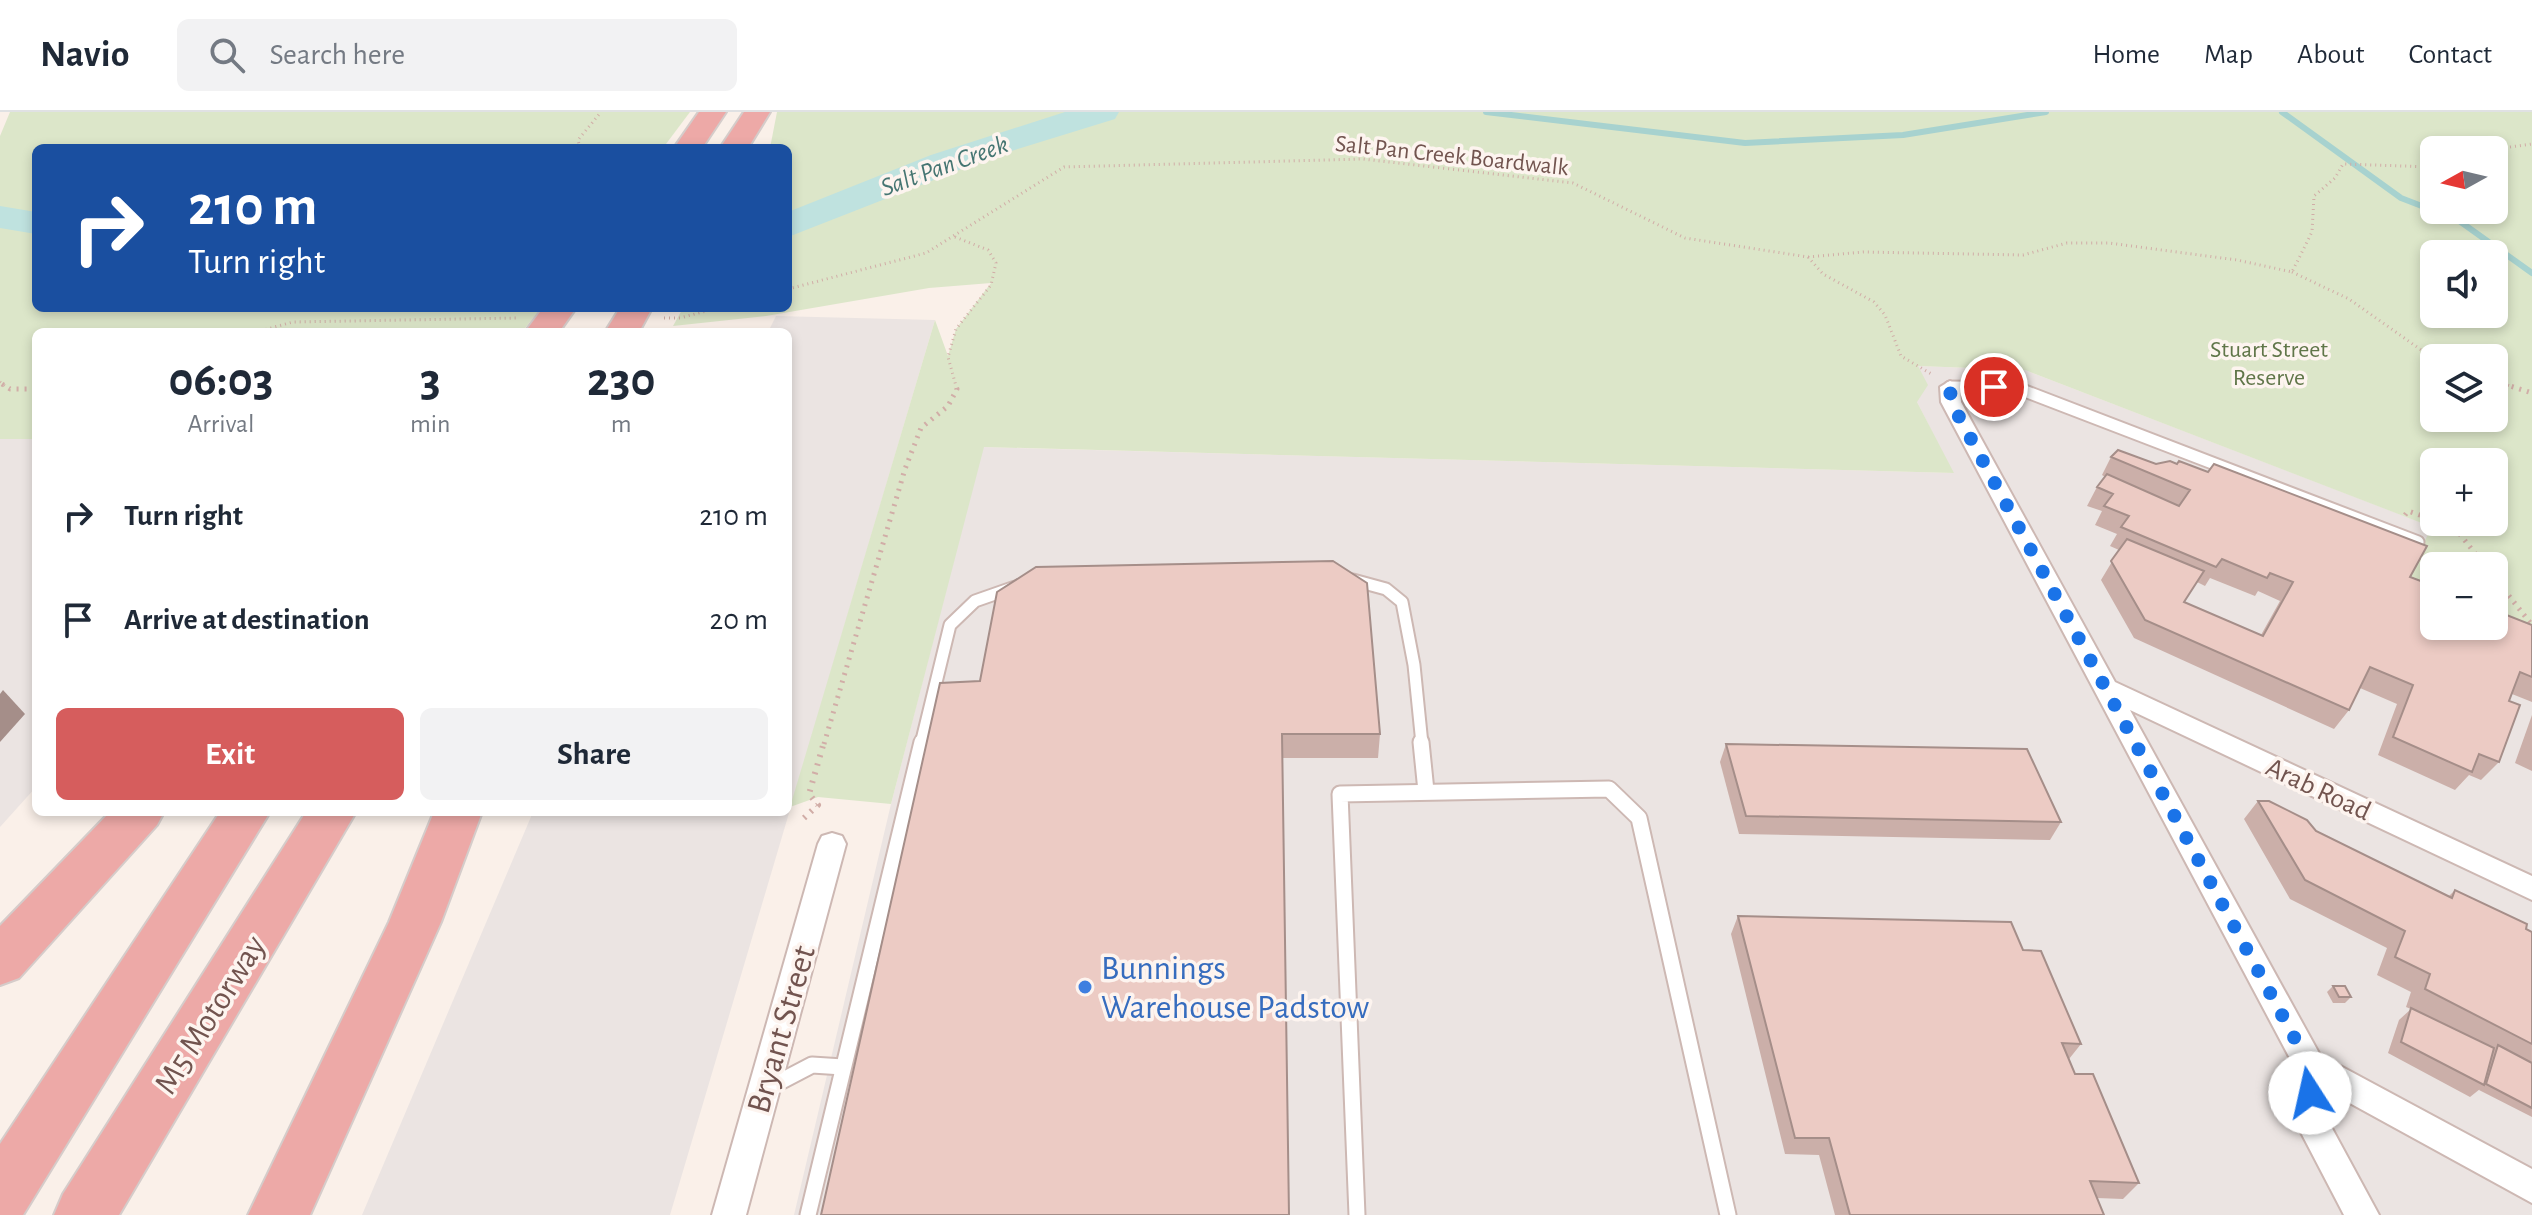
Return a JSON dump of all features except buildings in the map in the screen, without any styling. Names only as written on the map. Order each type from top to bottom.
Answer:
[{"type":"highway","points":[[688,144],[713,112]]},
{"type":"highway","points":[[529,325],[553,312]]},
{"type":"highway","points":[[0,962],[136,816]]},
{"type":"highway","points":[[0,1197],[243,816]]},
{"type":"highway","name":"M5 Motorway","points":[[85,1215],[330,816]]},
{"type":"highway","points":[[279,1215],[415,922],[456,816]]},
{"type":"street","points":[[1950,387],[1951,402],[2309,1065],[2311,1121],[2362,1215]]},
{"type":"street","name":"Arab Road","points":[[2105,688],[2532,889]]},
{"type":"street","name":"Bryant Street","points":[[729,1215],[832,844]]},
{"type":"street","points":[[2309,1065],[2532,1187]]},
{"type":"lane","points":[[1950,387],[2017,388],[2418,542]]},
{"type":"lane","points":[[1342,580],[1357,580],[1386,589],[1402,602],[1407,615],[1426,791]]},
{"type":"lane","points":[[808,1215],[950,625],[975,601],[998,590],[1033,583]]},
{"type":"lane","points":[[1357,1215],[1340,794],[1609,789],[1639,818],[1728,1215]]},
{"type":"lane","points":[[762,1091],[812,1065],[843,1067]]},
{"type":"path","points":[[579,144],[578,140],[601,112]]},
{"type":"path","points":[[2508,148],[2532,144]]},
{"type":"path","name":"Salt Pan Creek Boardwalk","points":[[792,288],[926,253],[1064,167],[1363,159],[1573,183],[1685,238],[1808,257],[1863,252],[2023,255],[2067,243],[2109,243],[2237,260],[2292,270],[2349,299],[2420,349]]},
{"type":"path","points":[[2292,270],[2312,232],[2314,196],[2335,178],[2343,164],[2420,167]]},
{"type":"path","points":[[804,818],[818,805],[809,794],[905,469],[921,428],[948,406],[957,389],[948,357],[956,329],[991,283],[996,263],[988,250],[954,236]]},
{"type":"path","points":[[1808,257],[1827,280],[1873,301],[1889,320],[1891,337],[1901,356],[1950,387]]},
{"type":"path","points":[[271,328],[293,322],[340,324],[370,320],[529,325]]},
{"type":"path","points":[[0,382],[10,389],[32,389]]},
{"type":"path","points":[[2508,385],[2532,393]]},
{"type":"path","points":[[2461,536],[2474,552]]},
{"type":"path","points":[[2508,595],[2532,625]]},
{"type":"shaded area","points":[[776,316],[935,320],[792,803],[792,328],[770,328]]},
{"type":"shaded area","points":[[1917,366],[2025,370],[2420,522],[2420,536],[2428,536],[2397,595],[2420,614],[2420,640],[2491,640],[2532,650],[2532,1215],[794,1215],[891,804],[983,447],[1953,473],[1917,402]]},
{"type":"shaded area","points":[[0,439],[32,439],[32,791],[0,827]]},
{"type":"shaded area","points":[[531,816],[788,816],[670,1215],[362,1215]]},
{"type":"green space","points":[[10,112],[690,112],[666,144],[32,144],[32,312],[538,312],[525,328],[32,328],[32,439],[0,439],[0,136]]},
{"type":"green space","name":"Stuart Street Reserve","points":[[777,112],[2532,112],[2532,650],[2508,635],[2508,552],[2420,552],[2420,605],[2396,595],[2427,536],[2508,536],[2508,448],[2420,448],[2420,522],[2025,370],[1918,366],[1928,385],[1917,402],[1954,473],[984,447],[891,804],[818,797],[792,806],[935,320],[948,356],[956,329],[991,283],[929,288],[792,312],[792,144],[771,144]]},
{"type":"green space","points":[[681,312],[789,312],[673,326]]},
{"type":"waterway","name":"Salt Pan Creek","points":[[792,224],[943,163],[1022,135],[1103,112]]},
{"type":"waterway","points":[[1486,112],[1745,143],[1903,135],[2046,112]]},
{"type":"waterway","points":[[2282,112],[2401,198],[2458,220],[2532,273]]},
{"type":"waterway","name":"Salt Pan Creek","points":[[0,217],[32,222]]},
{"type":"place","name":"Bunnings Warehouse Padstow","points":[[1085,987]]},
{"type":"route","points":[[1994,387],[1950,387],[1951,402],[2309,1065],[2310,1093]]}]
